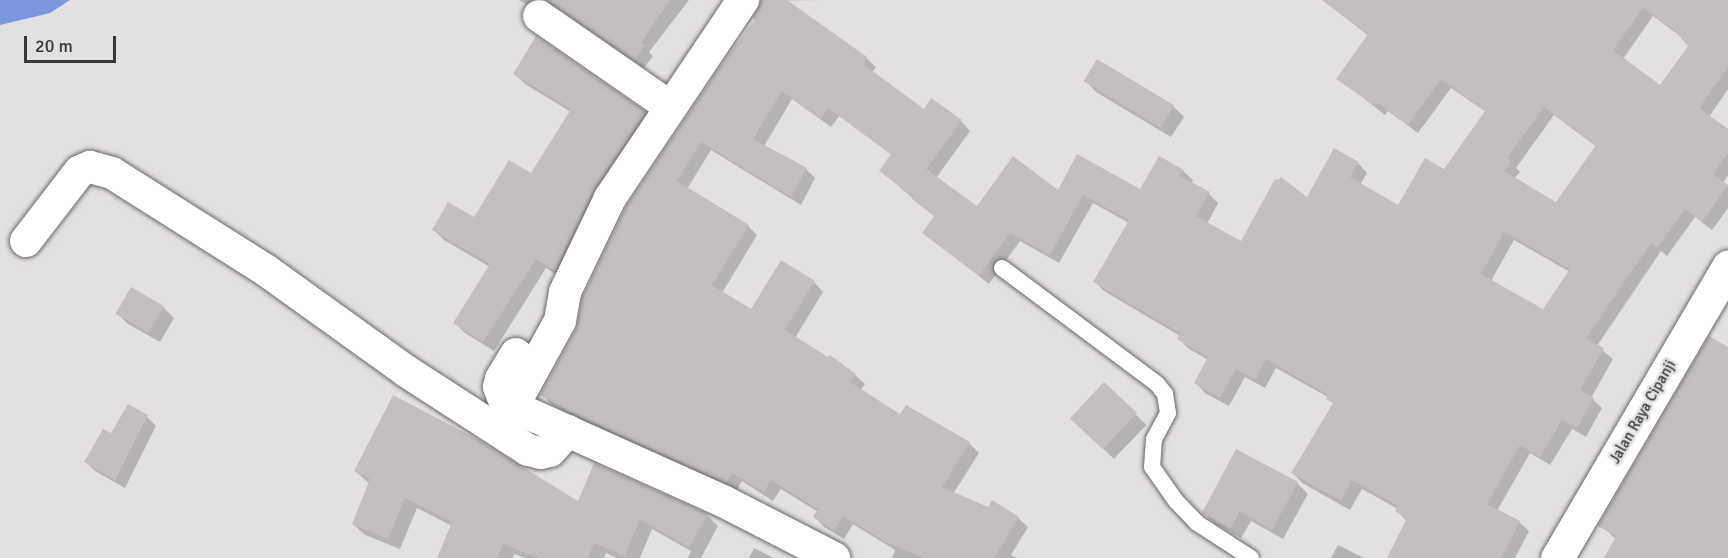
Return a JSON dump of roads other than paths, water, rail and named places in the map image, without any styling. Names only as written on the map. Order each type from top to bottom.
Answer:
[{"type":"main road","name":"Jalan Raya Cipanji","points":[[1557,558],[1728,267]]},
{"type":"street","points":[[512,408],[560,321],[565,292],[610,198],[669,106],[743,0]]},
{"type":"street","points":[[539,16],[669,106]]},
{"type":"street","points":[[26,241],[80,171],[90,167],[101,169],[112,173],[267,271],[406,371],[528,450],[541,453],[550,451],[568,431]]},
{"type":"street","points":[[516,354],[501,379],[499,387],[505,403],[512,408],[725,502],[834,558]]},
{"type":"lane","points":[[1002,268],[1157,384],[1165,394],[1168,413],[1154,439],[1152,467],[1176,501],[1197,524],[1251,558]]},
{"type":"water","points":[[0,0],[70,0],[50,13],[0,25]]}]
